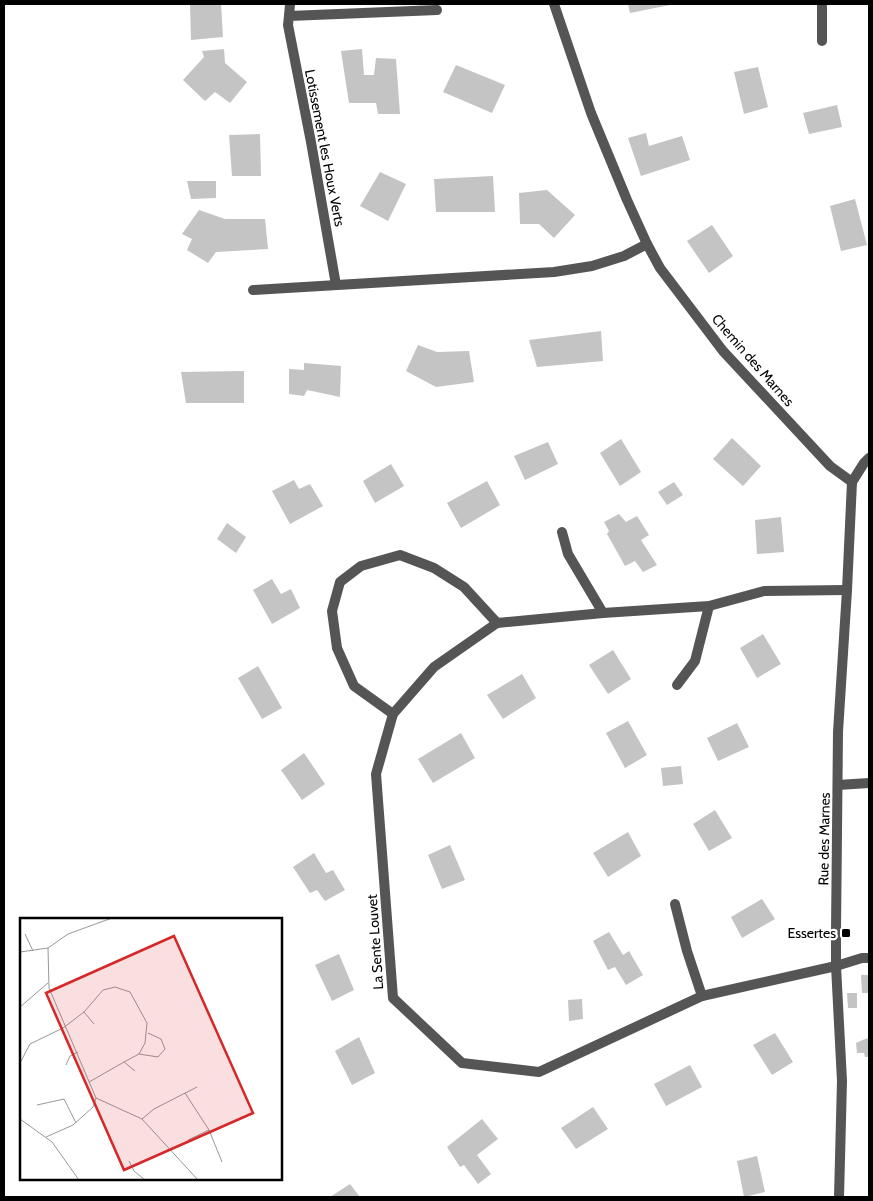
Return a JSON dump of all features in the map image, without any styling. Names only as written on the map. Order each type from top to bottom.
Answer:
[{"type":"street","name":"Lotissement les Houx Verts","points":[[290,4],[288,25],[336,285]]},
{"type":"street","name":"Chemin des Marnes","points":[[554,4],[590,113],[627,200],[660,268],[723,351],[830,466],[852,482]]},
{"type":"street","points":[[822,4],[822,41]]},
{"type":"street","points":[[289,16],[437,10]]},
{"type":"street","points":[[253,290],[554,272],[592,266],[624,256],[647,244]]},
{"type":"street","points":[[852,482],[869,458]]},
{"type":"street","name":"Rue des Marnes","points":[[839,1197],[842,1082],[836,966],[838,732],[852,482]]},
{"type":"street","points":[[562,532],[568,554],[604,613]]},
{"type":"street","points":[[393,714],[354,686],[337,648],[332,611],[340,582],[361,566],[400,555],[434,568],[464,587],[497,623]]},
{"type":"street","name":"La Sente Louvet","points":[[847,590],[764,591],[709,606],[497,623],[434,667],[393,714],[376,774],[393,998],[462,1063],[539,1072],[702,996],[836,966],[862,958],[869,958]]},
{"type":"street","points":[[677,685],[695,661],[709,606]]},
{"type":"street","points":[[838,784],[869,782]]},
{"type":"street","points":[[675,904],[687,951],[702,996]]},
{"type":"building","points":[[190,4],[221,4],[223,37],[191,40]]},
{"type":"building","points":[[628,4],[670,4],[670,5],[630,13]]},
{"type":"building","points":[[224,49],[225,63],[247,82],[230,103],[215,92],[205,101],[183,80],[204,57],[202,51]]},
{"type":"building","points":[[362,49],[364,75],[374,75],[376,58],[396,59],[400,114],[378,114],[376,103],[349,103],[341,51]]},
{"type":"building","points":[[456,65],[505,85],[492,113],[443,92]]},
{"type":"building","points":[[758,67],[768,107],[744,114],[734,72]]},
{"type":"building","points":[[837,105],[842,127],[809,134],[803,113]]},
{"type":"building","points":[[646,133],[649,146],[682,136],[690,160],[641,176],[628,138]]},
{"type":"building","points":[[260,134],[261,176],[232,176],[229,135]]},
{"type":"building","points":[[380,172],[406,184],[388,221],[360,206]]},
{"type":"building","points":[[493,176],[495,212],[436,212],[434,179]]},
{"type":"building","points":[[187,181],[216,181],[216,198],[191,199]]},
{"type":"building","points":[[547,190],[575,215],[554,238],[539,224],[520,224],[519,193]]},
{"type":"building","points":[[855,199],[867,245],[841,251],[830,206]]},
{"type":"building","points":[[199,210],[225,219],[265,219],[268,249],[216,252],[208,263],[187,250],[192,239],[182,234]]},
{"type":"building","points":[[712,225],[733,256],[709,273],[687,241]]},
{"type":"building","points":[[601,331],[603,361],[537,367],[529,340]]},
{"type":"building","points":[[418,345],[437,352],[469,351],[474,382],[436,387],[406,371]]},
{"type":"building","points":[[304,363],[341,366],[340,397],[307,390],[304,396],[289,394],[289,369],[304,370]]},
{"type":"building","points":[[244,371],[244,403],[186,403],[181,372]]},
{"type":"building","points":[[732,438],[761,466],[743,486],[713,459]]},
{"type":"building","points":[[621,439],[641,472],[620,486],[600,453]]},
{"type":"building","points":[[548,442],[558,464],[525,480],[514,456]]},
{"type":"building","points":[[391,464],[404,486],[375,503],[363,481]]},
{"type":"building","points":[[294,480],[299,489],[310,484],[323,506],[290,524],[272,491]]},
{"type":"building","points":[[487,481],[500,505],[461,528],[447,503]]},
{"type":"building","points":[[674,482],[683,495],[667,505],[658,492]]},
{"type":"building","points":[[619,514],[626,522],[637,516],[649,535],[641,540],[657,565],[643,572],[635,561],[625,566],[607,534],[609,531],[604,522]]},
{"type":"building","points":[[781,517],[784,552],[757,554],[755,520]]},
{"type":"building","points":[[227,523],[246,537],[236,553],[217,539]]},
{"type":"building","points":[[272,579],[281,594],[291,589],[300,608],[272,624],[253,590]]},
{"type":"building","points":[[763,634],[781,664],[757,678],[740,648]]},
{"type":"building","points":[[613,650],[631,679],[608,694],[589,665]]},
{"type":"building","points":[[258,666],[282,708],[262,719],[238,678]]},
{"type":"building","points":[[522,674],[536,698],[503,719],[487,695]]},
{"type":"building","points":[[628,721],[647,755],[625,768],[606,733]]},
{"type":"building","points":[[737,723],[749,747],[718,761],[707,738]]},
{"type":"building","points":[[461,733],[475,758],[433,783],[418,759]]},
{"type":"building","points":[[304,753],[325,784],[302,800],[281,770]]},
{"type":"building","points":[[681,766],[683,784],[663,786],[661,768]]},
{"type":"building","points":[[715,810],[732,838],[709,851],[693,824]]},
{"type":"building","points":[[628,832],[641,856],[608,877],[593,853]]},
{"type":"building","points":[[450,845],[465,880],[442,889],[428,855]]},
{"type":"building","points":[[314,853],[326,873],[333,870],[345,890],[325,901],[317,890],[310,893],[293,867]]},
{"type":"building","points":[[762,899],[775,919],[742,938],[731,917]]},
{"type":"building","points":[[609,932],[623,955],[629,951],[643,975],[626,985],[615,967],[608,970],[593,941]]},
{"type":"building","points":[[339,954],[354,990],[332,1001],[315,965]]},
{"type":"building","points":[[861,975],[869,975],[869,993],[862,993]]},
{"type":"building","points":[[847,993],[857,993],[857,1008],[848,1008]]},
{"type":"building","points":[[582,999],[583,1019],[569,1021],[568,1000]]},
{"type":"building","points":[[775,1033],[793,1062],[772,1075],[753,1045]]},
{"type":"building","points":[[359,1037],[375,1073],[352,1085],[335,1051]]},
{"type":"building","points":[[869,1038],[869,1057],[865,1057],[864,1053],[857,1053],[856,1043]]},
{"type":"building","points":[[690,1065],[702,1087],[666,1106],[654,1084]]},
{"type":"building","points":[[593,1107],[608,1129],[576,1149],[561,1128]]},
{"type":"building","points":[[482,1119],[498,1139],[477,1155],[491,1174],[478,1184],[464,1165],[460,1167],[447,1147]]},
{"type":"building","points":[[757,1156],[765,1192],[744,1197],[737,1161]]},
{"type":"building","points":[[350,1184],[360,1197],[330,1197]]},
{"type":"place","name":"Essertes","points":[[846,933]]}]
